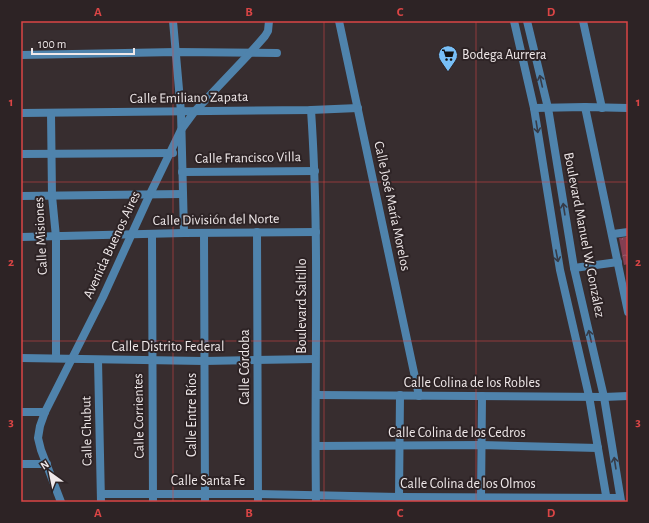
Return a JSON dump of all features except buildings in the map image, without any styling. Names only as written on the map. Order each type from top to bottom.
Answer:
[{"type":"street","points":[[174,21],[181,112],[184,233]]},
{"type":"street","name":"Avenida Buenos Aires","points":[[61,502],[41,450],[38,438],[45,412],[132,235],[181,130],[195,111],[267,33],[269,21]]},
{"type":"street","name":"Calle José María Morelos","points":[[339,21],[419,396]]},
{"type":"street","name":"Boulevard Manuel W. González","points":[[514,21],[534,108],[560,270],[589,396],[607,500]]},
{"type":"street","name":"Boulevard Manuel W. González","points":[[527,21],[548,108],[574,268],[604,397],[620,500]]},
{"type":"street","points":[[583,21],[602,108]]},
{"type":"street","points":[[21,55],[176,52],[277,53]]},
{"type":"street","points":[[585,107],[618,262],[624,271],[628,312]]},
{"type":"street","name":"Calle Emiliano Zapata","points":[[21,113],[181,112],[358,108]]},
{"type":"street","points":[[534,108],[628,108]]},
{"type":"street","name":"Boulevard Saltillo","points":[[311,110],[315,171],[316,232],[316,499]]},
{"type":"street","name":"Calle Misiones","points":[[51,113],[52,196],[56,237],[56,358]]},
{"type":"street","points":[[21,154],[182,153]]},
{"type":"street","name":"Calle Francisco Villa","points":[[182,172],[315,171]]},
{"type":"street","points":[[21,196],[183,194]]},
{"type":"street","name":"Calle Córdoba","points":[[257,232],[259,359],[258,498]]},
{"type":"street","name":"Calle División del Norte","points":[[21,237],[184,233],[316,232]]},
{"type":"street","points":[[613,234],[628,232]]},
{"type":"street","name":"Calle Entre Ríos","points":[[204,233],[205,498]]},
{"type":"street","name":"Calle Corrientes","points":[[152,234],[151,360],[153,498]]},
{"type":"street","points":[[574,268],[618,262]]},
{"type":"street","name":"Calle Distrito Federal","points":[[21,358],[204,361],[315,359]]},
{"type":"street","name":"Calle Chubut","points":[[98,360],[101,498]]},
{"type":"street","name":"Calle Colina de los Robles","points":[[316,395],[628,396]]},
{"type":"street","points":[[399,497],[398,446],[400,395]]},
{"type":"street","points":[[480,497],[482,396]]},
{"type":"street","points":[[21,412],[45,412]]},
{"type":"street","name":"Calle Colina de los Cedros","points":[[316,446],[481,445],[598,448]]},
{"type":"street","points":[[21,464],[47,464]]},
{"type":"street","name":"Calle Colina de los Olmos","points":[[316,499],[480,497],[620,500]]},
{"type":"street","name":"Calle Santa Fe","points":[[101,498],[316,499]]},
{"type":"green space","points":[[628,237],[628,264],[624,265],[619,238]]},
{"type":"place","name":"Bodega Aurrera","points":[[448,72]]}]
